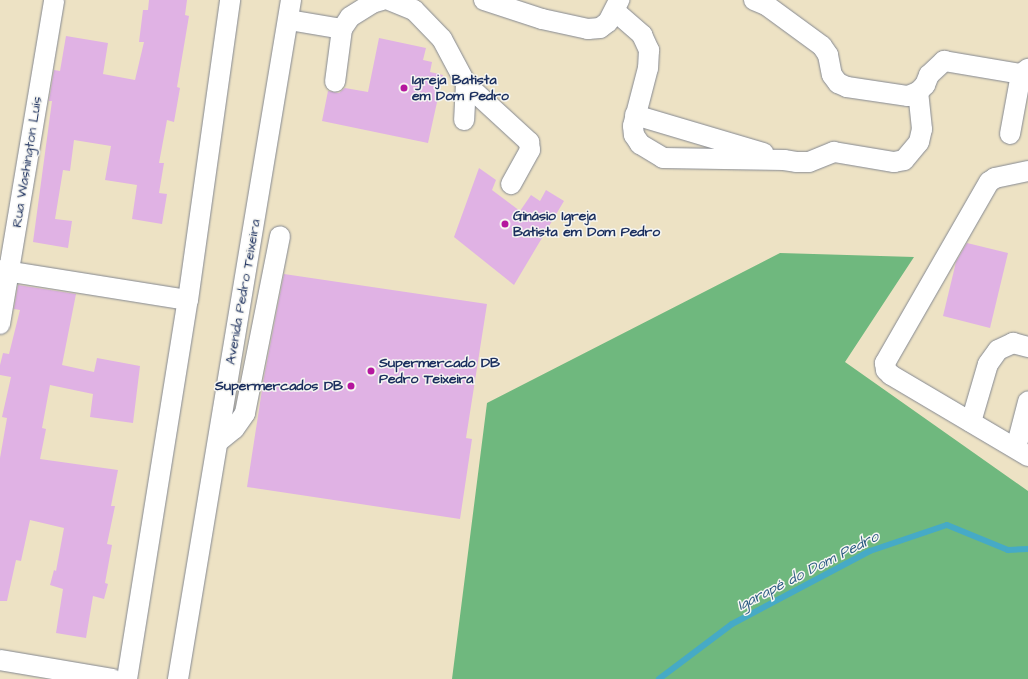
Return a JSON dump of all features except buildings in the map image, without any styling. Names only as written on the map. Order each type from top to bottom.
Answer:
[{"type":"street","name":"Rua Washington Luís","points":[[0,324],[4,271],[54,0]]},
{"type":"street","points":[[127,679],[188,300],[228,24],[230,0]]},
{"type":"street","points":[[228,24],[238,0]]},
{"type":"street","name":"Avenida Pedro Teixeira","points":[[178,679],[289,20],[291,0]]},
{"type":"street","points":[[335,82],[342,29],[350,16],[372,3],[382,0]]},
{"type":"street","points":[[389,0],[414,10],[442,39],[466,84],[529,142],[530,150],[511,184]]},
{"type":"street","points":[[484,0],[542,20],[588,29],[600,28],[617,6],[642,35],[649,50],[648,68],[633,126],[637,139],[650,152],[663,158],[784,160],[809,162],[834,152],[894,162],[904,160],[919,142],[922,129],[918,92]]},
{"type":"street","points":[[754,0],[766,5],[822,46],[828,55],[832,75],[838,83],[847,87],[897,96],[908,96],[918,92],[925,85],[929,75],[944,61],[1025,72],[1010,134]]},
{"type":"street","points":[[289,20],[342,29]]},
{"type":"street","points":[[464,120],[466,84]]},
{"type":"street","points":[[635,115],[784,160]]},
{"type":"street","points":[[1028,171],[995,178],[989,182],[885,363],[886,370],[891,375],[1022,452],[1028,402]]},
{"type":"street","points":[[218,441],[234,429],[245,412],[280,236]]},
{"type":"street","points":[[4,271],[188,300]]},
{"type":"street","points":[[971,422],[988,364],[998,350],[1013,343],[1028,347]]},
{"type":"street","points":[[0,660],[112,679]]},
{"type":"green space","points":[[780,253],[914,257],[845,362],[1028,491],[1028,679],[452,679],[487,403]]},
{"type":"waterway","name":"Igarapé do Dom Pedro","points":[[659,679],[732,624],[870,551],[947,525],[1008,550],[1028,549]]},
{"type":"place","name":"Igreja Batista em Dom Pedro","points":[[404,88]]},
{"type":"place","name":"Ginásio Igreja Batista em Dom Pedro","points":[[505,224]]},
{"type":"place","name":"Supermercado DB Pedro Teixeira","points":[[371,371]]},
{"type":"place","name":"Supermercados DB","points":[[351,386]]}]
